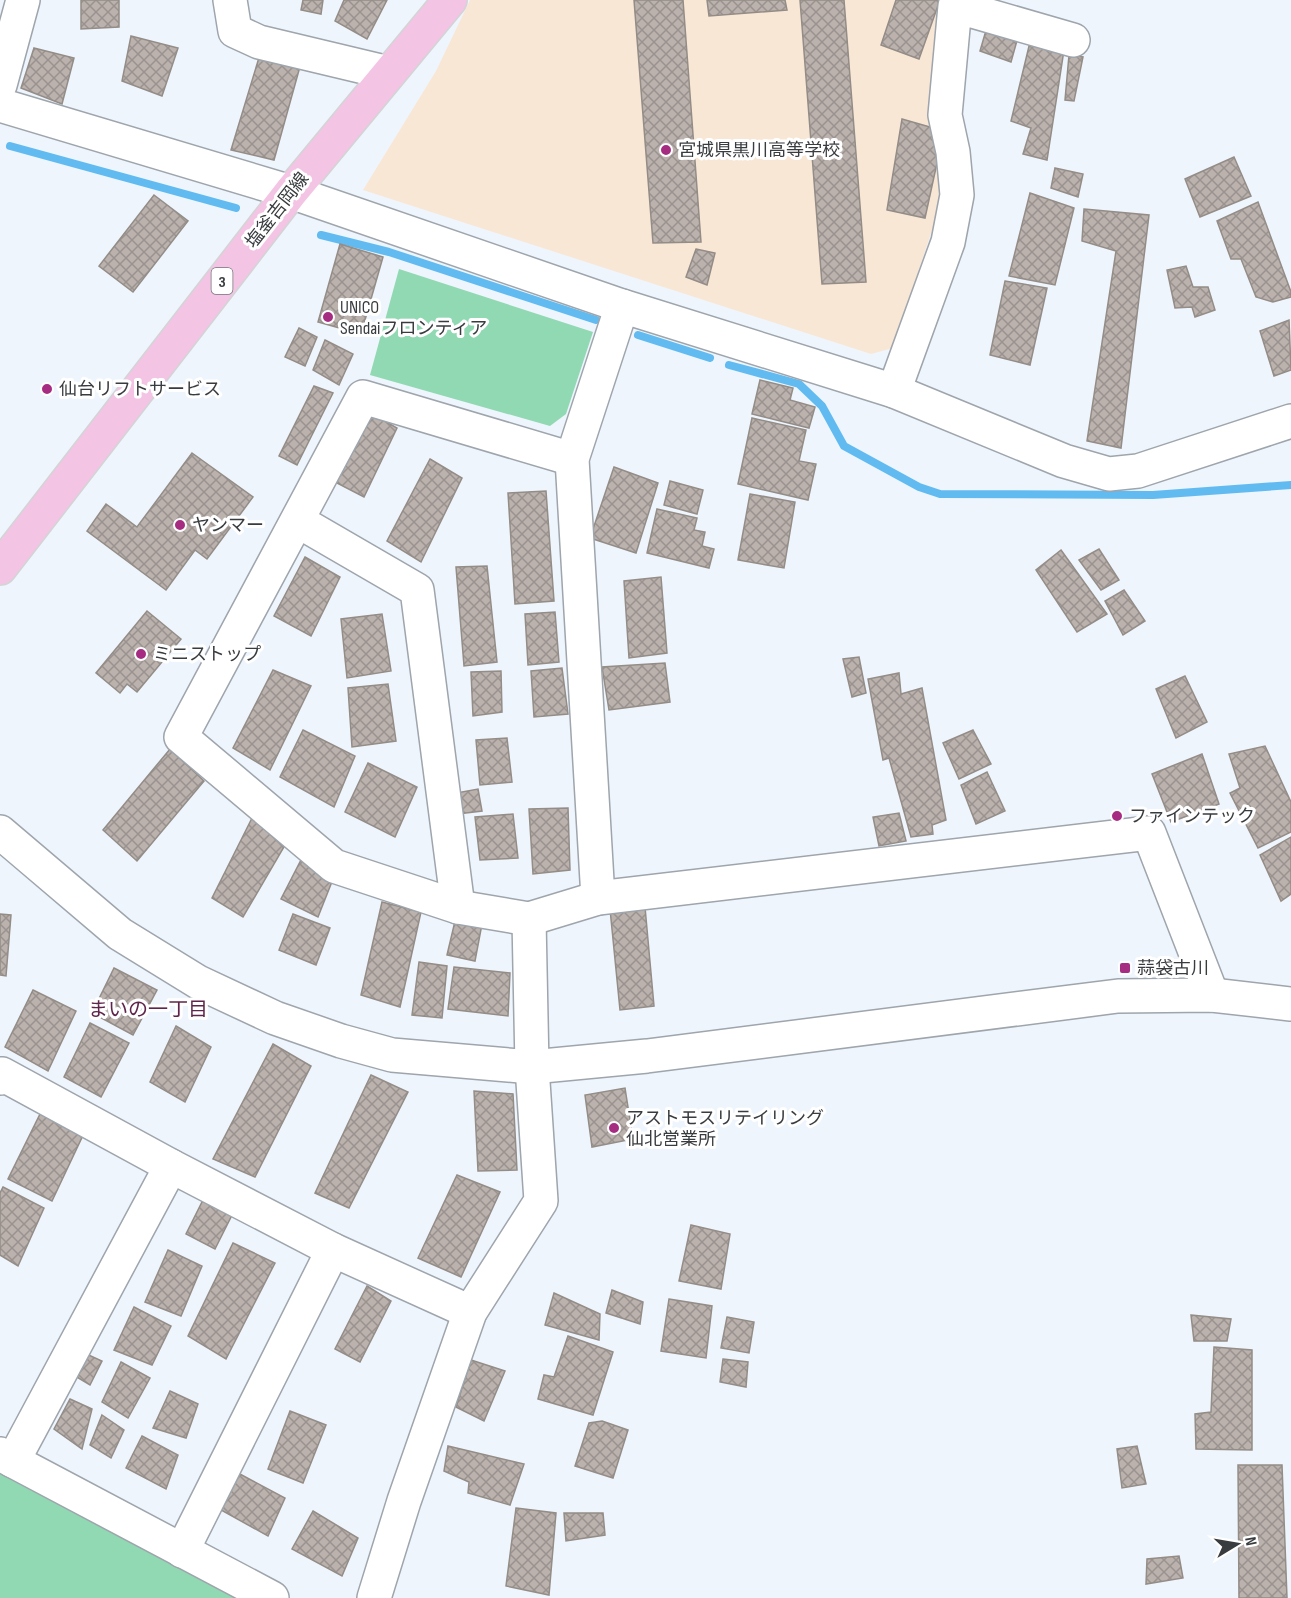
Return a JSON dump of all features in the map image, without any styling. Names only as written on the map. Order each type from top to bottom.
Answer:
[{"type":"main road","name":"塩釜吉岡線","points":[[0,568],[291,192],[450,0]]},
{"type":"street","points":[[0,85],[23,0]]},
{"type":"street","points":[[230,0],[235,31],[259,42],[389,73]]},
{"type":"street","points":[[894,391],[948,242],[957,195],[953,152],[945,114],[955,6],[1073,40]]},
{"type":"street","points":[[0,105],[291,192],[622,306],[894,391],[1064,461],[1110,474],[1138,471],[1291,421]]},
{"type":"street","points":[[598,898],[572,459],[622,306]]},
{"type":"street","points":[[572,459],[363,397],[181,737],[334,866],[458,907],[529,919],[598,898],[1149,832],[1212,995]]},
{"type":"street","points":[[298,521],[417,590],[458,907]]},
{"type":"street","points":[[0,832],[120,934],[198,982],[275,1018],[341,1041],[392,1055],[532,1066],[647,1056],[1118,996],[1212,995],[1291,1004]]},
{"type":"street","points":[[374,1598],[404,1501],[470,1312],[541,1200],[532,1066],[529,919]]},
{"type":"street","points":[[0,1078],[2,1074],[171,1167],[333,1250],[470,1312]]},
{"type":"street","points":[[171,1167],[6,1457],[272,1598]]},
{"type":"street","points":[[182,1551],[333,1250]]},
{"type":"shaded area","name":"宮城県黒川高等学校","points":[[470,0],[950,0],[949,179],[893,348],[871,354],[363,190],[436,71]]},
{"type":"green space","points":[[399,269],[593,332],[566,414],[550,426],[370,375]]},
{"type":"green space","points":[[0,1468],[251,1598],[0,1598]]},
{"type":"building","points":[[81,0],[119,0],[119,27],[81,29]]},
{"type":"building","points":[[303,0],[323,0],[321,14],[301,10]]},
{"type":"building","points":[[344,0],[387,0],[367,39],[335,21]]},
{"type":"building","points":[[634,0],[683,0],[701,242],[653,243]]},
{"type":"building","points":[[707,0],[785,0],[787,10],[709,16]]},
{"type":"building","points":[[800,0],[844,0],[866,282],[822,284]]},
{"type":"building","points":[[896,0],[940,0],[919,59],[881,45]]},
{"type":"building","points":[[987,27],[1018,37],[1011,62],[980,51]]},
{"type":"building","points":[[131,36],[178,48],[162,96],[122,81]]},
{"type":"building","points":[[1030,42],[1064,50],[1047,160],[1023,154],[1031,128],[1011,121]]},
{"type":"building","points":[[34,48],[74,58],[62,104],[21,88]]},
{"type":"building","points":[[261,51],[301,63],[274,160],[231,150]]},
{"type":"building","points":[[1069,55],[1083,57],[1074,101],[1065,100]]},
{"type":"building","points":[[902,119],[944,131],[925,218],[887,210]]},
{"type":"building","points":[[1234,157],[1251,196],[1200,217],[1185,179]]},
{"type":"building","points":[[1055,168],[1083,174],[1078,197],[1051,188]]},
{"type":"building","points":[[1030,193],[1074,208],[1055,285],[1009,276]]},
{"type":"building","points":[[154,195],[188,221],[133,292],[99,266]]},
{"type":"building","points":[[1258,202],[1291,292],[1291,297],[1273,302],[1256,297],[1241,259],[1231,259],[1217,221]]},
{"type":"building","points":[[1084,209],[1149,215],[1121,448],[1087,441],[1116,251],[1082,241]]},
{"type":"building","points":[[340,244],[383,257],[361,334],[318,322]]},
{"type":"building","points":[[696,249],[715,253],[707,285],[686,277]]},
{"type":"building","points":[[1186,266],[1193,287],[1208,287],[1215,310],[1195,317],[1192,307],[1175,308],[1167,270]]},
{"type":"building","points":[[1005,281],[1047,288],[1030,365],[990,355]]},
{"type":"building","points":[[1289,320],[1291,370],[1274,376],[1260,331]]},
{"type":"building","points":[[299,328],[317,337],[305,366],[285,357]]},
{"type":"building","points":[[325,340],[353,354],[339,385],[313,370]]},
{"type":"building","points":[[760,380],[793,388],[790,400],[815,407],[809,428],[752,414]]},
{"type":"building","points":[[314,386],[333,393],[297,465],[279,456]]},
{"type":"building","points":[[364,409],[397,428],[364,497],[331,480]]},
{"type":"building","points":[[752,418],[806,430],[799,461],[816,464],[808,500],[738,484]]},
{"type":"building","points":[[192,453],[253,497],[207,559],[195,550],[166,590],[87,531],[106,504],[137,527]]},
{"type":"building","points":[[430,459],[462,478],[421,562],[387,541]]},
{"type":"building","points":[[614,467],[658,483],[636,553],[590,538]]},
{"type":"building","points":[[670,481],[703,490],[697,514],[664,505]]},
{"type":"building","points":[[546,491],[554,601],[515,604],[508,493]]},
{"type":"building","points":[[750,494],[795,502],[784,568],[738,560]]},
{"type":"building","points":[[657,509],[697,518],[694,530],[705,532],[702,546],[714,549],[709,568],[647,553]]},
{"type":"building","points":[[1099,549],[1119,580],[1101,590],[1079,560]]},
{"type":"building","points":[[1061,550],[1107,614],[1077,632],[1036,570]]},
{"type":"building","points":[[305,557],[340,577],[311,636],[274,616]]},
{"type":"building","points":[[487,566],[497,662],[464,666],[456,567]]},
{"type":"building","points":[[661,577],[667,653],[629,658],[624,581]]},
{"type":"building","points":[[1124,590],[1145,621],[1123,635],[1105,601]]},
{"type":"building","points":[[147,611],[181,639],[137,692],[127,684],[120,693],[96,673]]},
{"type":"building","points":[[555,612],[559,662],[528,665],[525,614]]},
{"type":"building","points":[[382,614],[391,671],[347,678],[341,619]]},
{"type":"building","points":[[859,657],[866,693],[852,697],[843,659]]},
{"type":"building","points":[[665,663],[670,702],[609,710],[602,667]]},
{"type":"building","points":[[562,668],[568,714],[534,717],[531,671]]},
{"type":"building","points":[[273,670],[311,686],[270,770],[233,748]]},
{"type":"building","points":[[501,671],[502,712],[473,716],[471,672]]},
{"type":"building","points":[[899,673],[901,694],[922,688],[946,820],[932,825],[933,834],[911,837],[889,758],[883,760],[868,679]]},
{"type":"building","points":[[1185,676],[1207,722],[1176,738],[1156,689]]},
{"type":"building","points":[[388,684],[396,741],[352,747],[348,688]]},
{"type":"building","points":[[303,730],[355,756],[334,807],[280,777]]},
{"type":"building","points":[[973,730],[991,764],[959,779],[943,743]]},
{"type":"building","points":[[507,738],[512,782],[480,785],[476,740]]},
{"type":"building","points":[[1265,746],[1291,802],[1291,832],[1258,848],[1230,793],[1240,788],[1229,754]]},
{"type":"building","points":[[170,749],[204,781],[137,861],[103,830]]},
{"type":"building","points":[[1202,754],[1219,804],[1171,822],[1152,774]]},
{"type":"building","points":[[368,763],[417,787],[395,837],[345,812]]},
{"type":"building","points":[[987,772],[1005,811],[976,824],[961,785]]},
{"type":"building","points":[[478,789],[482,811],[458,814],[456,793]]},
{"type":"building","points":[[568,808],[570,870],[533,874],[529,809]]},
{"type":"building","points":[[899,813],[906,841],[879,846],[873,817]]},
{"type":"building","points":[[513,814],[518,858],[480,860],[475,817]]},
{"type":"building","points":[[253,816],[288,840],[243,917],[212,898]]},
{"type":"building","points":[[1291,837],[1291,894],[1281,901],[1260,855]]},
{"type":"building","points":[[304,854],[335,874],[318,917],[281,899]]},
{"type":"building","points":[[382,902],[421,912],[400,1007],[361,995]]},
{"type":"building","points":[[645,907],[654,1006],[620,1010],[610,909]]},
{"type":"building","points":[[0,914],[11,915],[6,976],[0,975]]},
{"type":"building","points":[[293,914],[330,928],[316,965],[279,950]]},
{"type":"building","points":[[456,917],[482,924],[475,961],[447,955]]},
{"type":"building","points":[[419,962],[447,966],[442,1018],[412,1015]]},
{"type":"building","points":[[454,967],[510,973],[508,1016],[448,1009]]},
{"type":"building","points":[[114,968],[157,990],[133,1035],[92,1013]]},
{"type":"building","points":[[33,990],[76,1011],[48,1071],[5,1047]]},
{"type":"building","points":[[90,1023],[129,1043],[101,1097],[64,1077]]},
{"type":"building","points":[[176,1026],[211,1047],[185,1102],[150,1082]]},
{"type":"building","points":[[273,1044],[311,1066],[255,1177],[213,1159]]},
{"type":"building","points":[[371,1075],[408,1092],[349,1208],[315,1193]]},
{"type":"building","points":[[625,1088],[633,1139],[592,1147],[585,1095]]},
{"type":"building","points":[[474,1091],[513,1094],[517,1170],[478,1171]]},
{"type":"building","points":[[42,1110],[85,1131],[52,1201],[8,1179]]},
{"type":"building","points":[[457,1175],[500,1192],[461,1277],[418,1258]]},
{"type":"building","points":[[3,1187],[44,1208],[18,1266],[0,1255],[0,1193]]},
{"type":"building","points":[[205,1196],[235,1209],[215,1249],[186,1234]]},
{"type":"building","points":[[691,1225],[730,1234],[721,1289],[679,1281]]},
{"type":"building","points":[[233,1243],[275,1263],[226,1359],[188,1336]]},
{"type":"building","points":[[168,1250],[202,1266],[181,1316],[145,1302]]},
{"type":"building","points":[[367,1286],[391,1301],[360,1362],[335,1349]]},
{"type":"building","points":[[612,1290],[643,1302],[640,1324],[606,1313]]},
{"type":"building","points":[[554,1293],[600,1314],[599,1340],[545,1325]]},
{"type":"building","points":[[669,1299],[712,1306],[706,1358],[661,1351]]},
{"type":"building","points":[[134,1307],[171,1326],[152,1365],[114,1350]]},
{"type":"building","points":[[1191,1315],[1231,1319],[1227,1341],[1194,1341]]},
{"type":"building","points":[[727,1317],[754,1322],[749,1353],[721,1348]]},
{"type":"building","points":[[568,1336],[613,1352],[593,1415],[538,1399],[544,1375],[554,1377]]},
{"type":"building","points":[[1214,1347],[1252,1350],[1252,1450],[1196,1449],[1195,1414],[1211,1412]]},
{"type":"building","points":[[82,1352],[102,1361],[90,1385],[70,1373]]},
{"type":"building","points":[[723,1359],[748,1362],[746,1387],[720,1382]]},
{"type":"building","points":[[471,1360],[505,1371],[484,1421],[456,1407]]},
{"type":"building","points":[[121,1362],[150,1378],[128,1418],[102,1402]]},
{"type":"building","points":[[170,1391],[198,1404],[186,1438],[153,1428]]},
{"type":"building","points":[[70,1399],[92,1409],[82,1449],[54,1429]]},
{"type":"building","points":[[290,1411],[326,1425],[303,1483],[268,1469]]},
{"type":"building","points":[[102,1415],[124,1430],[111,1458],[90,1445]]},
{"type":"building","points":[[602,1421],[628,1430],[613,1478],[575,1466],[589,1423]]},
{"type":"building","points":[[142,1436],[178,1455],[166,1489],[126,1468]]},
{"type":"building","points":[[448,1446],[524,1464],[510,1505],[468,1493],[469,1482],[444,1471]]},
{"type":"building","points":[[1137,1446],[1146,1484],[1122,1488],[1117,1449]]},
{"type":"building","points":[[1238,1465],[1282,1465],[1287,1598],[1239,1598]]},
{"type":"building","points":[[238,1473],[285,1498],[268,1536],[221,1510]]},
{"type":"building","points":[[516,1508],[556,1513],[549,1595],[506,1586]]},
{"type":"building","points":[[313,1511],[358,1538],[342,1576],[292,1549]]},
{"type":"building","points":[[564,1513],[603,1513],[605,1535],[566,1541]]},
{"type":"building","points":[[1179,1556],[1183,1578],[1146,1584],[1147,1559]]},
{"type":"waterway","points":[[10,146],[236,208]]},
{"type":"waterway","points":[[321,235],[389,252],[596,320]]},
{"type":"waterway","points":[[638,335],[710,358]]},
{"type":"waterway","points":[[729,365],[799,384],[822,406],[844,446],[919,487],[940,494],[1153,495],[1291,485]]},
{"type":"place","name":"宮城県黒川高等学校","points":[[666,150]]},
{"type":"place","name":"UNICO Sendaiフロンティア","points":[[328,317]]},
{"type":"place","name":"仙台リフトサービス","points":[[47,389]]},
{"type":"place","name":"ヤンマー","points":[[180,525]]},
{"type":"place","name":"ミニストップ","points":[[141,654]]},
{"type":"place","name":"ファインテック","points":[[1117,816]]},
{"type":"place","name":"蒜袋古川","points":[[1125,968]]},
{"type":"place","name":"アストモスリテイリング 仙北営業所","points":[[614,1128]]},
{"type":"district","name":"まいの一丁目","points":[[148,1009]]}]
